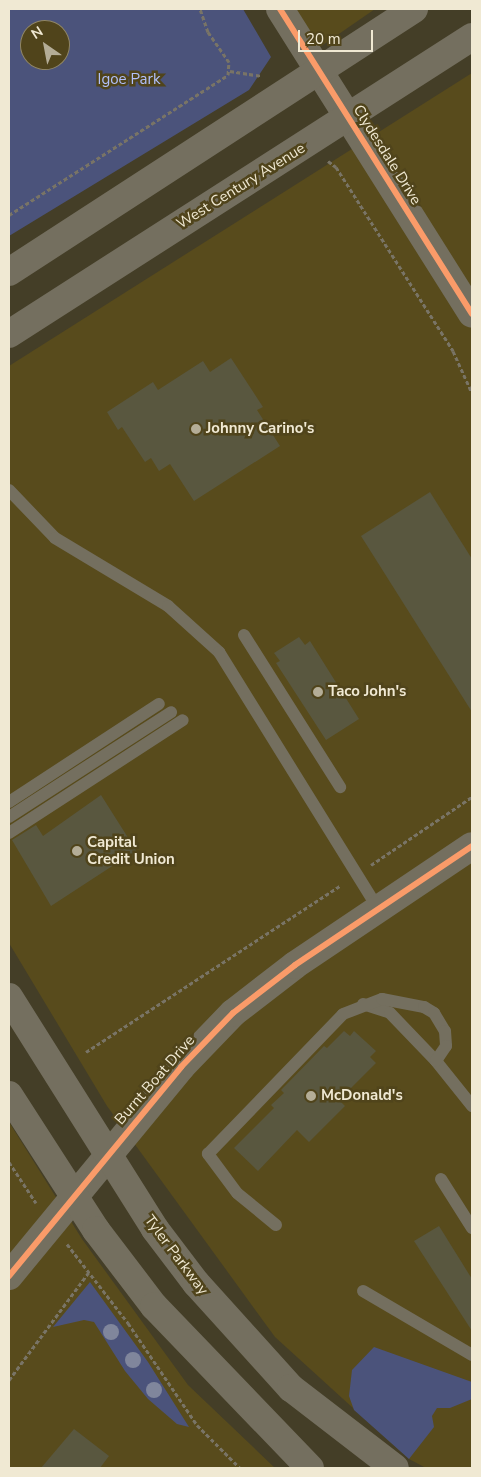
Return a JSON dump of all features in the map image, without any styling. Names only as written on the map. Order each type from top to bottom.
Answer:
[{"type":"main road","name":"Clydesdale Drive","points":[[280,9],[472,314]]},
{"type":"main road","points":[[9,272],[320,72],[414,9]]},
{"type":"main road","name":"West Century Avenue","points":[[9,334],[349,118],[472,37]]},
{"type":"main road","name":"Burnt Boat Drive","points":[[9,1276],[181,1067],[233,1013],[295,965],[472,846]]},
{"type":"main road","name":"Tyler Parkway","points":[[9,997],[157,1233],[256,1352],[291,1388],[395,1468]]},
{"type":"main road","points":[[9,1095],[73,1196],[154,1306],[310,1468]]},
{"type":"lane","points":[[9,490],[55,538],[168,606],[219,652],[379,910]]},
{"type":"lane","points":[[244,635],[340,787]]},
{"type":"lane","points":[[9,802],[159,704]]},
{"type":"lane","points":[[9,817],[171,712]]},
{"type":"lane","points":[[9,833],[183,720]]},
{"type":"lane","points":[[276,1225],[237,1193],[208,1154],[343,1014],[361,1004],[382,999],[403,1000],[434,1013],[447,1038],[443,1054],[436,1060]]},
{"type":"lane","points":[[361,1004],[390,1013],[436,1060],[472,1106]]},
{"type":"lane","points":[[441,1179],[472,1228]]},
{"type":"lane","points":[[363,1292],[472,1355]]},
{"type":"path","points":[[200,9],[208,32],[229,62],[230,71]]},
{"type":"path","points":[[9,216],[230,71],[263,76],[278,98]]},
{"type":"path","points":[[308,144],[320,163],[328,161],[336,167],[453,351],[472,393]]},
{"type":"path","points":[[86,1052],[472,797]]},
{"type":"path","points":[[9,1162],[197,1424],[240,1468]]},
{"type":"path","points":[[9,1380],[89,1272]]},
{"type":"shaded area","points":[[296,9],[375,9],[320,47]]},
{"type":"shaded area","points":[[472,73],[472,1468],[426,1468],[409,1459],[275,1337],[107,1106],[9,943],[9,366]]},
{"type":"shaded area","points":[[9,1122],[82,1239],[188,1385],[275,1468],[9,1468]]},
{"type":"green space","name":"Igoe Park","points":[[9,9],[243,9],[271,57],[249,90],[9,236]]},
{"type":"green space","points":[[90,1282],[148,1362],[189,1427],[177,1424],[148,1399],[125,1371],[94,1322],[84,1320],[53,1327]]},
{"type":"green space","points":[[374,1347],[472,1382],[472,1399],[450,1408],[437,1408],[432,1416],[434,1427],[409,1459],[354,1410],[349,1396],[352,1370]]},
{"type":"building","name":"Johnny Carino's","points":[[231,358],[263,407],[257,410],[280,446],[194,501],[170,464],[159,471],[151,458],[145,462],[122,427],[118,430],[107,412],[153,382],[158,390],[203,361],[210,372]]},
{"type":"building","points":[[430,492],[472,559],[472,712],[361,536]]},
{"type":"building","name":"Taco John's","points":[[299,637],[305,645],[310,641],[359,719],[326,740],[276,663],[280,661],[274,653]]},
{"type":"building","name":"Capital Credit Union","points":[[101,795],[139,855],[122,865],[120,861],[51,906],[12,840],[36,825],[43,836]]},
{"type":"building","name":"McDonald's","points":[[344,1031],[350,1036],[354,1031],[376,1051],[370,1057],[376,1063],[339,1100],[345,1106],[309,1142],[297,1130],[258,1171],[234,1148],[274,1108],[271,1105],[284,1093],[281,1090],[324,1046],[327,1048]]},
{"type":"building","points":[[439,1226],[472,1279],[472,1331],[414,1241]]},
{"type":"building","points":[[74,1429],[109,1456],[100,1468],[41,1468]]},
{"type":"cycle path","points":[[280,9],[472,314]]},
{"type":"cycle path","points":[[9,1276],[181,1067],[233,1013],[295,965],[472,846]]},
{"type":"place","name":"Johnny Carino's","points":[[196,429]]},
{"type":"place","name":"Taco John's","points":[[318,692]]},
{"type":"place","name":"Capital Credit Union","points":[[77,851]]},
{"type":"place","name":"McDonald's","points":[[311,1096]]}]
